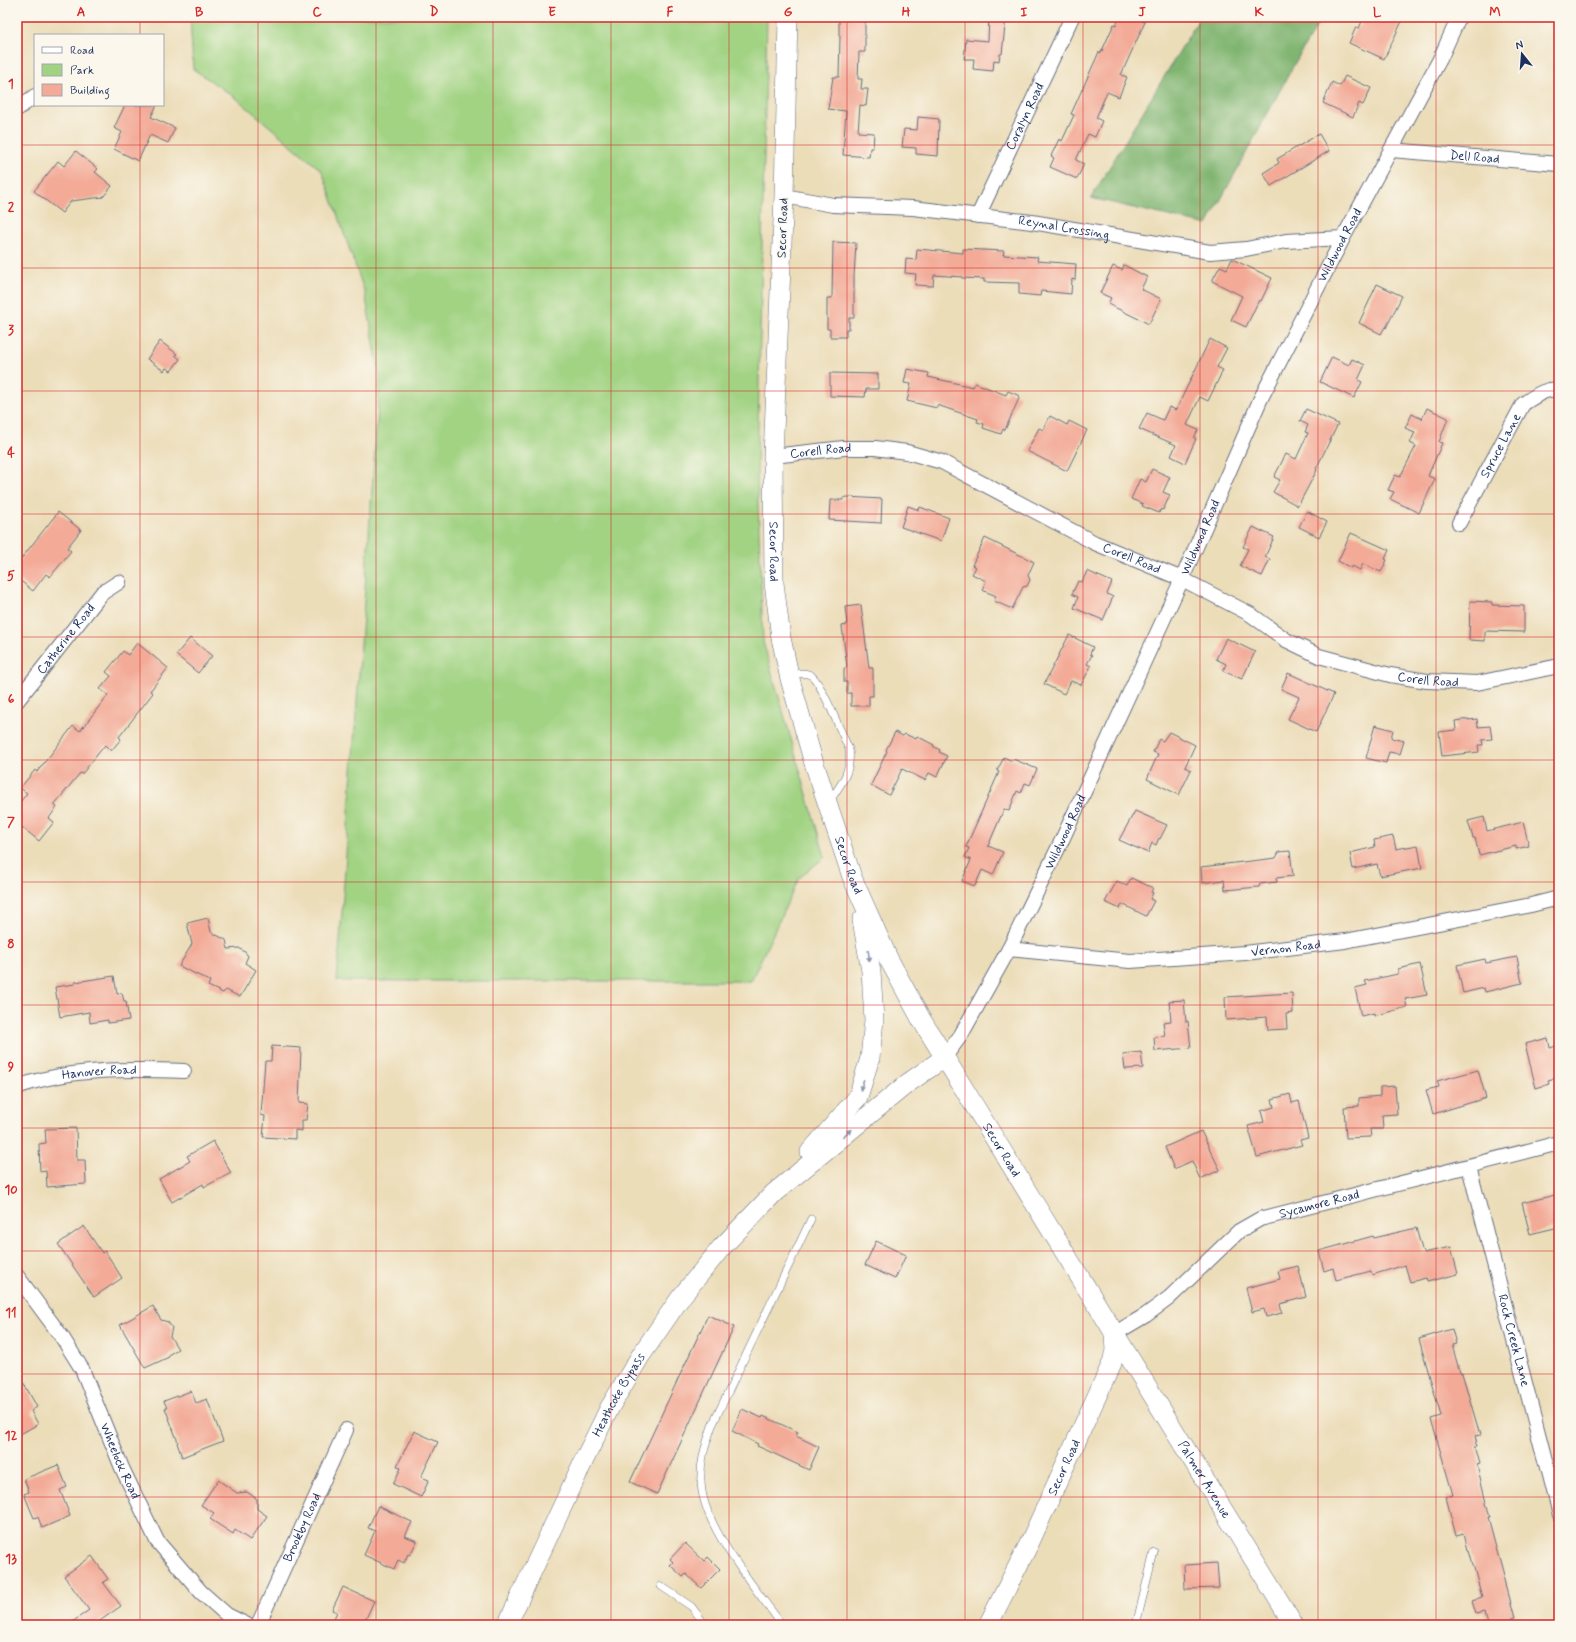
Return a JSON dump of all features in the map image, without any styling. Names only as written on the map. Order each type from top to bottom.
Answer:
[{"type":"main road","name":"Secor Road","points":[[788,17],[784,196],[773,456],[774,583],[780,638],[789,675],[813,760],[852,877],[888,958],[944,1058],[1114,1334],[1115,1350],[1112,1363],[1029,1544],[988,1625]]},
{"type":"main road","points":[[774,1193],[858,1097],[870,1058],[874,1020],[871,971],[868,948],[852,877]]},
{"type":"main road","points":[[774,1193],[908,1083],[944,1058]]},
{"type":"main road","name":"Heathcote Bypass","points":[[507,1625],[587,1453],[610,1407],[641,1355],[680,1297],[736,1232],[774,1193]]},
{"type":"main road","name":"Palmer Avenue","points":[[1114,1334],[1294,1625]]},
{"type":"street","name":"Coralyn Road","points":[[978,216],[1072,17]]},
{"type":"street","name":"Wildwood Road","points":[[944,1058],[961,1035],[1009,949],[1065,833],[1182,579],[1261,398],[1343,238],[1440,59],[1459,17]]},
{"type":"street","points":[[17,109],[34,97]]},
{"type":"street","name":"Dell Road","points":[[1391,150],[1559,164]]},
{"type":"street","name":"Reynal Crossing","points":[[784,196],[833,205],[913,208],[1032,222],[1210,252],[1246,249],[1286,241],[1343,238]]},
{"type":"street","name":"Spruce Lane","points":[[1459,523],[1524,404],[1538,394],[1552,388],[1559,390]]},
{"type":"street","name":"Corell Road","points":[[773,456],[844,448],[875,448],[907,452],[942,462],[1095,543],[1182,579],[1250,614],[1286,640],[1319,656],[1390,675],[1427,681],[1477,683],[1559,666]]},
{"type":"street","name":"Catherine Road","points":[[17,700],[102,593],[119,582]]},
{"type":"street","name":"Vernon Road","points":[[1009,949],[1130,961],[1245,953],[1345,941],[1559,898]]},
{"type":"street","name":"Hanover Road","points":[[17,1087],[35,1080],[71,1074],[146,1070],[184,1071]]},
{"type":"street","name":"Sycamore Road","points":[[1114,1334],[1146,1315],[1170,1298],[1239,1231],[1260,1219],[1470,1167],[1559,1143]]},
{"type":"street","name":"Rock Creek Lane","points":[[1470,1167],[1559,1514]]},
{"type":"street","name":"Wheelock Road","points":[[17,1276],[62,1337],[82,1369],[122,1468],[156,1541],[201,1592],[227,1615],[247,1625]]},
{"type":"street","name":"Brookby Road","points":[[258,1625],[346,1430]]},
{"type":"lane","points":[[789,675],[805,673],[811,675],[819,686],[849,749],[851,760],[846,778],[828,804]]},
{"type":"lane","points":[[782,1625],[725,1546],[714,1526],[704,1501],[701,1480],[703,1453],[712,1426],[811,1219]]},
{"type":"lane","points":[[1136,1625],[1154,1552]]},
{"type":"lane","points":[[660,1586],[692,1607],[706,1625]]},
{"type":"green space","points":[[190,17],[767,17],[757,474],[763,642],[825,857],[799,878],[751,981],[337,981],[380,378],[365,293],[322,171],[236,98],[193,69]]},
{"type":"green space","points":[[1200,17],[1322,17],[1296,61],[1207,225],[1091,198]]},
{"type":"building","points":[[839,17],[865,17],[865,52],[859,52],[858,79],[862,79],[861,89],[868,89],[866,106],[860,105],[858,132],[874,133],[873,148],[870,148],[869,157],[843,155],[846,111],[828,109],[833,77],[839,77]]},
{"type":"building","points":[[989,17],[1006,17],[1002,54],[1000,54],[999,61],[994,60],[993,71],[973,69],[974,59],[964,59],[966,39],[988,41]]},
{"type":"building","points":[[1120,17],[1135,17],[1145,22],[1121,75],[1127,77],[1119,97],[1107,92],[1096,118],[1102,121],[1095,137],[1088,134],[1076,160],[1084,164],[1077,179],[1050,167],[1054,158],[1051,156],[1059,139],[1062,141],[1074,115],[1071,114],[1099,52],[1101,53],[1114,24],[1116,25]]},
{"type":"building","points":[[1364,17],[1404,17],[1384,59],[1349,43],[1356,27],[1359,28]]},
{"type":"building","points":[[1345,76],[1371,88],[1363,105],[1359,103],[1353,117],[1323,103],[1332,82],[1340,86]]},
{"type":"building","points":[[125,106],[156,106],[151,117],[175,128],[168,143],[150,135],[138,161],[114,149],[122,132],[114,128]]},
{"type":"building","points":[[918,117],[939,119],[938,156],[916,154],[916,148],[902,147],[904,129],[917,130]]},
{"type":"building","points":[[1319,134],[1329,151],[1271,186],[1263,173],[1279,163],[1277,159]]},
{"type":"building","points":[[76,151],[98,169],[95,172],[112,186],[103,197],[71,201],[62,213],[34,191],[58,161],[64,166]]},
{"type":"building","points":[[833,242],[856,243],[854,318],[849,318],[849,329],[846,329],[846,337],[830,337],[830,329],[827,329],[827,298],[832,298]]},
{"type":"building","points":[[917,249],[963,253],[963,249],[1004,251],[1003,255],[1038,257],[1037,261],[1076,264],[1075,280],[1072,279],[1071,294],[1041,291],[1040,296],[1019,294],[1019,283],[984,282],[984,279],[962,277],[934,275],[933,286],[915,285],[916,274],[905,273],[906,259],[916,260]]},
{"type":"building","points":[[1232,259],[1272,278],[1246,327],[1231,320],[1242,296],[1212,281],[1220,266],[1227,269]]},
{"type":"building","points":[[1124,265],[1147,277],[1141,289],[1161,299],[1149,324],[1108,304],[1111,298],[1100,293],[1113,266],[1122,270]]},
{"type":"building","points":[[1377,284],[1402,296],[1386,328],[1385,327],[1381,334],[1359,323]]},
{"type":"building","points":[[1210,339],[1227,348],[1217,367],[1223,370],[1208,401],[1200,397],[1187,425],[1198,430],[1194,438],[1196,439],[1185,463],[1171,456],[1176,445],[1139,429],[1147,413],[1163,420],[1169,407],[1176,410]]},
{"type":"building","points":[[160,341],[177,354],[175,355],[180,359],[171,371],[166,368],[164,371],[147,359]]},
{"type":"building","points":[[1332,357],[1349,365],[1352,359],[1365,365],[1358,380],[1362,382],[1354,398],[1320,382]]},
{"type":"building","points":[[907,369],[929,373],[928,377],[973,387],[975,383],[1006,395],[1008,391],[1020,396],[1005,430],[1003,429],[1001,434],[983,428],[984,424],[977,422],[978,419],[937,405],[937,408],[907,401],[911,384],[904,383]]},
{"type":"building","points":[[830,373],[878,374],[878,389],[866,389],[865,397],[830,396]]},
{"type":"building","points":[[1427,408],[1448,418],[1439,442],[1442,443],[1428,476],[1435,479],[1419,513],[1390,499],[1394,492],[1388,490],[1395,475],[1400,477],[1416,446],[1410,443],[1415,432],[1405,428],[1412,414],[1422,419]]},
{"type":"building","points":[[1306,409],[1338,424],[1316,469],[1317,470],[1298,506],[1273,492],[1280,480],[1274,477],[1286,454],[1296,459],[1308,433],[1305,432],[1308,425],[1300,421]]},
{"type":"building","points":[[1050,416],[1067,425],[1069,421],[1087,430],[1067,471],[1027,451],[1039,428],[1043,430]]},
{"type":"building","points":[[1152,469],[1170,477],[1163,492],[1170,495],[1163,510],[1161,509],[1159,513],[1142,506],[1143,504],[1131,499],[1140,479],[1146,482]]},
{"type":"building","points":[[843,498],[882,499],[881,523],[829,520],[830,500],[843,500]]},
{"type":"building","points":[[908,506],[919,510],[920,507],[949,518],[941,541],[901,527]]},
{"type":"building","points":[[1307,511],[1327,522],[1319,537],[1299,527]]},
{"type":"building","points":[[58,512],[81,530],[67,548],[71,551],[50,577],[46,574],[33,591],[17,578],[17,564]]},
{"type":"building","points":[[1253,527],[1274,537],[1265,557],[1270,559],[1262,576],[1240,566],[1248,549],[1243,547]]},
{"type":"building","points":[[1351,533],[1389,550],[1385,559],[1387,560],[1381,572],[1363,564],[1360,570],[1352,566],[1351,568],[1338,561]]},
{"type":"building","points":[[985,538],[1034,562],[1028,575],[1030,580],[1027,586],[1023,587],[1012,609],[994,601],[996,596],[982,590],[986,581],[972,574],[976,567],[972,565]]},
{"type":"building","points":[[1087,571],[1112,582],[1107,594],[1113,597],[1103,620],[1074,608],[1078,597],[1072,594],[1078,581],[1082,582]]},
{"type":"building","points":[[1470,601],[1492,602],[1492,605],[1524,606],[1524,632],[1485,631],[1485,641],[1469,640]]},
{"type":"building","points":[[861,605],[869,668],[873,668],[873,696],[869,696],[869,706],[851,706],[851,693],[847,693],[847,682],[844,682],[844,668],[847,668],[842,626],[847,625],[845,607]]},
{"type":"building","points":[[1069,635],[1093,647],[1090,654],[1092,655],[1087,664],[1091,666],[1081,685],[1071,681],[1064,694],[1044,684]]},
{"type":"building","points":[[190,638],[212,656],[198,673],[176,655]]},
{"type":"building","points":[[1226,638],[1255,652],[1242,679],[1223,671],[1226,664],[1216,659]]},
{"type":"building","points":[[137,643],[168,668],[150,691],[153,693],[119,737],[121,739],[111,751],[105,745],[82,774],[80,773],[54,805],[57,807],[49,818],[54,822],[39,841],[17,823],[17,806],[27,793],[20,788],[35,770],[37,772],[73,726],[80,731],[108,695],[100,689],[111,676],[106,672],[123,651],[128,655]]},
{"type":"building","points":[[1288,673],[1334,694],[1316,732],[1288,719],[1299,697],[1281,689]]},
{"type":"building","points":[[1477,719],[1478,727],[1490,726],[1492,739],[1482,740],[1483,745],[1478,745],[1479,752],[1442,756],[1439,732],[1456,730],[1455,721]]},
{"type":"building","points":[[1375,725],[1393,730],[1391,738],[1404,741],[1400,754],[1389,752],[1386,763],[1366,758]]},
{"type":"building","points":[[895,732],[903,736],[905,734],[916,739],[917,736],[934,745],[933,746],[940,750],[939,752],[947,756],[937,777],[929,773],[925,780],[902,769],[889,795],[871,785]]},
{"type":"building","points":[[1169,732],[1195,745],[1185,767],[1191,770],[1179,795],[1147,779],[1158,754],[1153,752],[1159,739],[1163,741]]},
{"type":"building","points":[[1004,757],[1037,769],[1030,785],[1025,783],[1021,793],[1017,791],[1009,811],[1004,809],[988,846],[1003,852],[993,875],[982,870],[975,886],[962,881],[971,860],[965,857],[969,848],[966,847],[999,772],[997,771]]},
{"type":"building","points":[[1135,811],[1167,825],[1156,845],[1152,843],[1148,853],[1119,840]]},
{"type":"building","points":[[1484,817],[1487,831],[1523,822],[1529,846],[1516,849],[1516,846],[1479,855],[1475,838],[1473,838],[1468,821]]},
{"type":"building","points":[[1393,836],[1396,849],[1418,845],[1422,868],[1380,876],[1377,864],[1353,869],[1350,853],[1375,847],[1374,840]]},
{"type":"building","points":[[1290,851],[1293,876],[1276,878],[1277,882],[1260,884],[1259,887],[1225,890],[1224,880],[1202,883],[1201,867],[1276,858],[1279,852]]},
{"type":"building","points":[[1131,878],[1153,888],[1151,892],[1153,893],[1150,899],[1154,901],[1146,916],[1122,904],[1120,909],[1105,902],[1117,881],[1127,886]]},
{"type":"building","points":[[208,918],[211,932],[226,940],[228,949],[239,948],[245,952],[248,956],[245,963],[256,970],[240,997],[226,990],[223,993],[208,986],[210,981],[179,966],[192,944],[187,923]]},
{"type":"building","points":[[1517,957],[1522,983],[1485,992],[1484,988],[1463,993],[1457,965],[1485,959],[1486,963]]},
{"type":"building","points":[[1420,964],[1427,995],[1405,999],[1407,1007],[1374,1016],[1374,1013],[1361,1016],[1355,988],[1367,985],[1365,981],[1398,974],[1398,969]]},
{"type":"building","points":[[114,976],[117,994],[122,993],[124,1001],[126,1001],[129,1020],[108,1023],[108,1020],[90,1023],[89,1012],[60,1017],[55,987],[75,984],[75,982]]},
{"type":"building","points":[[1292,993],[1293,1013],[1286,1014],[1287,1029],[1268,1030],[1267,1017],[1226,1020],[1225,997]]},
{"type":"building","points":[[1184,1000],[1191,1048],[1155,1051],[1154,1037],[1165,1036],[1163,1022],[1171,1021],[1169,1001]]},
{"type":"building","points":[[1548,1038],[1550,1048],[1559,1045],[1559,1077],[1548,1080],[1549,1084],[1536,1088],[1525,1044]]},
{"type":"building","points":[[272,1046],[301,1048],[299,1103],[308,1104],[306,1120],[302,1120],[302,1131],[295,1130],[295,1139],[263,1137],[265,1116],[261,1115],[265,1061],[271,1061]]},
{"type":"building","points":[[1141,1052],[1143,1068],[1125,1069],[1123,1054]]},
{"type":"building","points":[[1478,1070],[1486,1098],[1433,1114],[1426,1090],[1439,1087],[1437,1081]]},
{"type":"building","points":[[1395,1086],[1397,1114],[1382,1115],[1383,1129],[1370,1129],[1371,1137],[1346,1138],[1344,1107],[1359,1106],[1359,1098],[1380,1096],[1380,1087]]},
{"type":"building","points":[[1290,1094],[1292,1103],[1299,1101],[1308,1138],[1300,1140],[1302,1145],[1257,1157],[1248,1126],[1264,1122],[1261,1111],[1274,1107],[1272,1099]]},
{"type":"building","points":[[76,1128],[77,1160],[85,1160],[86,1184],[47,1187],[46,1171],[40,1172],[39,1144],[46,1143],[45,1129]]},
{"type":"building","points":[[1201,1131],[1220,1170],[1200,1179],[1192,1161],[1174,1169],[1165,1147]]},
{"type":"building","points":[[213,1141],[231,1173],[204,1187],[203,1184],[172,1202],[159,1179],[190,1161],[187,1156]]},
{"type":"building","points":[[1559,1194],[1559,1227],[1530,1234],[1522,1203]]},
{"type":"building","points":[[84,1226],[102,1253],[105,1251],[122,1278],[94,1297],[58,1244]]},
{"type":"building","points":[[1416,1228],[1423,1253],[1451,1247],[1458,1274],[1427,1282],[1426,1278],[1410,1282],[1405,1265],[1372,1275],[1371,1271],[1336,1280],[1333,1268],[1324,1271],[1319,1251],[1373,1236],[1374,1238]]},
{"type":"building","points":[[876,1241],[906,1255],[895,1279],[865,1265]]},
{"type":"building","points":[[1298,1266],[1306,1297],[1280,1304],[1282,1313],[1266,1317],[1264,1309],[1252,1312],[1246,1288],[1280,1279],[1278,1271]]},
{"type":"building","points":[[153,1306],[161,1320],[168,1322],[172,1328],[170,1336],[178,1349],[168,1355],[169,1357],[145,1368],[120,1325]]},
{"type":"building","points":[[708,1315],[734,1327],[657,1494],[630,1482]]},
{"type":"building","points":[[1452,1329],[1456,1344],[1452,1345],[1460,1373],[1462,1373],[1480,1435],[1475,1436],[1478,1446],[1475,1446],[1480,1464],[1477,1465],[1490,1518],[1488,1518],[1515,1618],[1489,1625],[1485,1611],[1477,1613],[1473,1600],[1482,1597],[1464,1534],[1456,1536],[1446,1497],[1453,1495],[1431,1419],[1441,1416],[1419,1339]]},
{"type":"building","points":[[17,1371],[37,1407],[31,1411],[38,1424],[17,1436]]},
{"type":"building","points":[[191,1391],[196,1403],[207,1399],[223,1441],[182,1457],[164,1401]]},
{"type":"building","points":[[742,1409],[762,1418],[763,1416],[798,1432],[796,1436],[819,1447],[809,1470],[757,1446],[758,1444],[732,1431]]},
{"type":"building","points":[[414,1431],[438,1442],[421,1477],[429,1480],[421,1497],[393,1484],[401,1468],[397,1466]]},
{"type":"building","points":[[58,1465],[67,1487],[60,1490],[70,1516],[42,1528],[38,1517],[34,1518],[24,1494],[29,1492],[24,1479]]},
{"type":"building","points":[[218,1480],[237,1493],[247,1492],[257,1499],[257,1509],[267,1516],[250,1540],[235,1530],[233,1534],[210,1519],[214,1513],[201,1505]]},
{"type":"building","points":[[378,1506],[412,1522],[405,1536],[417,1541],[404,1563],[398,1560],[394,1569],[364,1555],[375,1531],[368,1528]]},
{"type":"building","points":[[685,1543],[704,1561],[708,1557],[720,1569],[701,1588],[686,1574],[683,1577],[670,1565],[673,1562],[670,1559]]},
{"type":"building","points":[[92,1556],[108,1579],[103,1582],[121,1606],[94,1625],[68,1625],[89,1610],[64,1576]]},
{"type":"building","points":[[1217,1563],[1219,1588],[1185,1589],[1184,1565]]},
{"type":"building","points":[[343,1587],[374,1601],[363,1625],[331,1625],[337,1612],[332,1610]]}]
